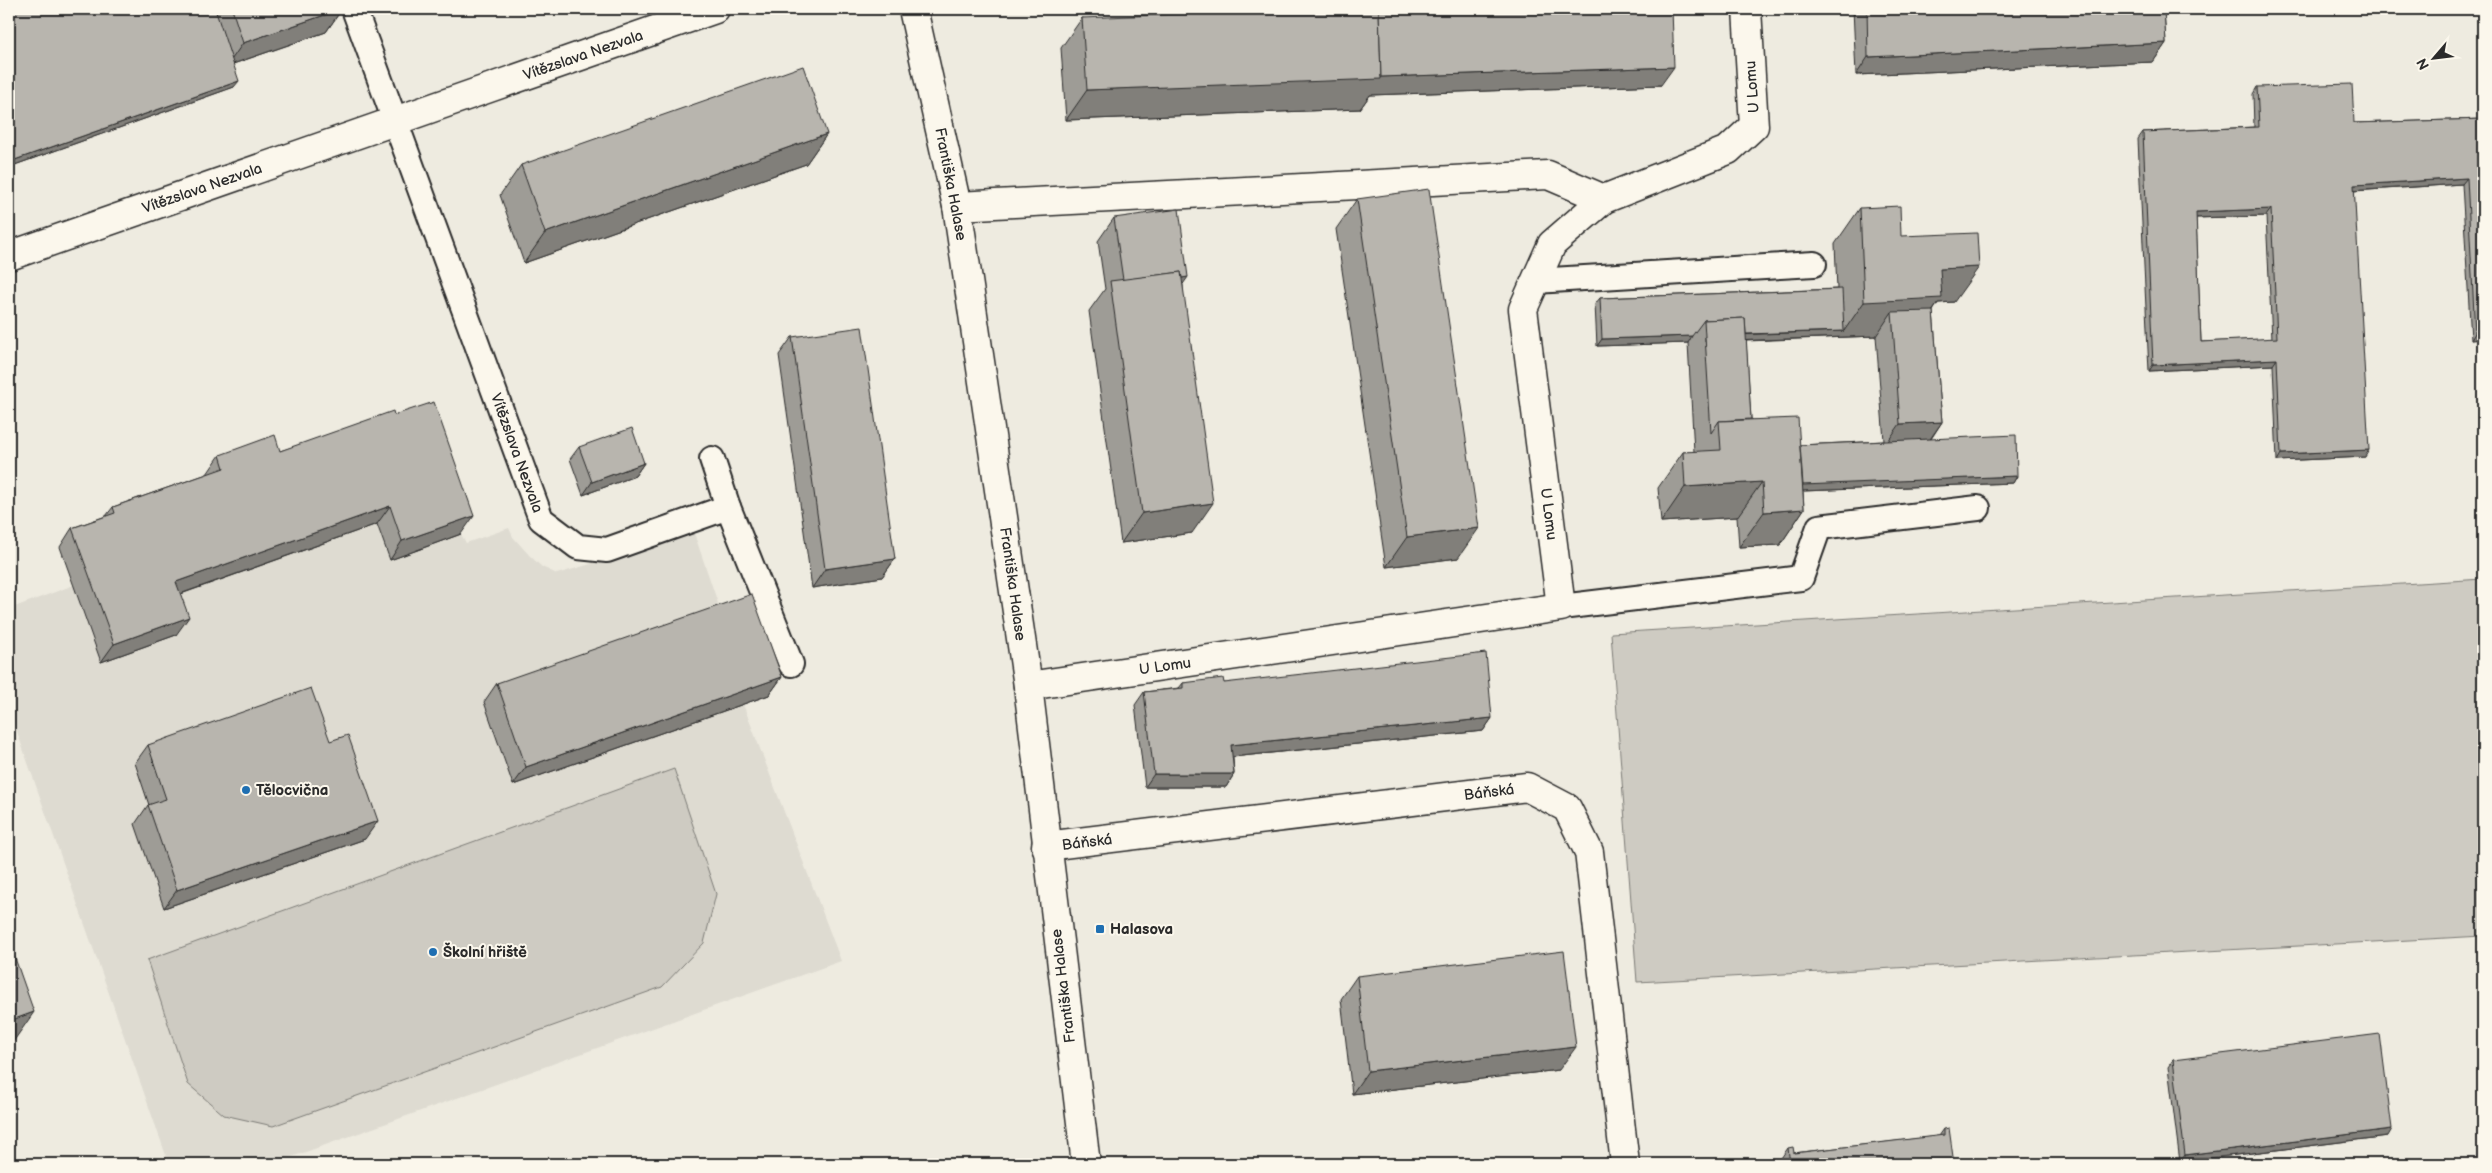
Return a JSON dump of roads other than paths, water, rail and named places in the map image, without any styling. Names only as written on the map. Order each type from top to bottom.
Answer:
[{"type":"street","name":"Vítězslava Nezvala","points":[[9,256],[714,9]]},
{"type":"street","name":"Františka Halase","points":[[913,9],[957,206],[1028,686],[1086,1164]]},
{"type":"street","name":"U Lomu","points":[[1028,686],[1561,608],[1523,309],[1552,244],[1604,199],[1728,150],[1754,126],[1747,9]]},
{"type":"street","points":[[957,206],[1548,175],[1604,199]]},
{"type":"street","name":"Báňská","points":[[1046,846],[1527,787],[1567,808],[1589,852],[1625,1164]]},
{"type":"lane","name":"Vítězslava Nezvala","points":[[354,9],[541,520],[578,547],[607,550],[728,507]]},
{"type":"lane","points":[[1535,281],[1814,264]]},
{"type":"lane","points":[[712,459],[728,507],[791,664]]},
{"type":"lane","points":[[1561,608],[1800,578],[1819,527],[1978,508]]},
{"type":"place","name":"Tělocvična","points":[[246,790]]},
{"type":"place","name":"Halasova","points":[[1100,929]]},
{"type":"place","name":"Školní hřiště","points":[[433,952]]}]
